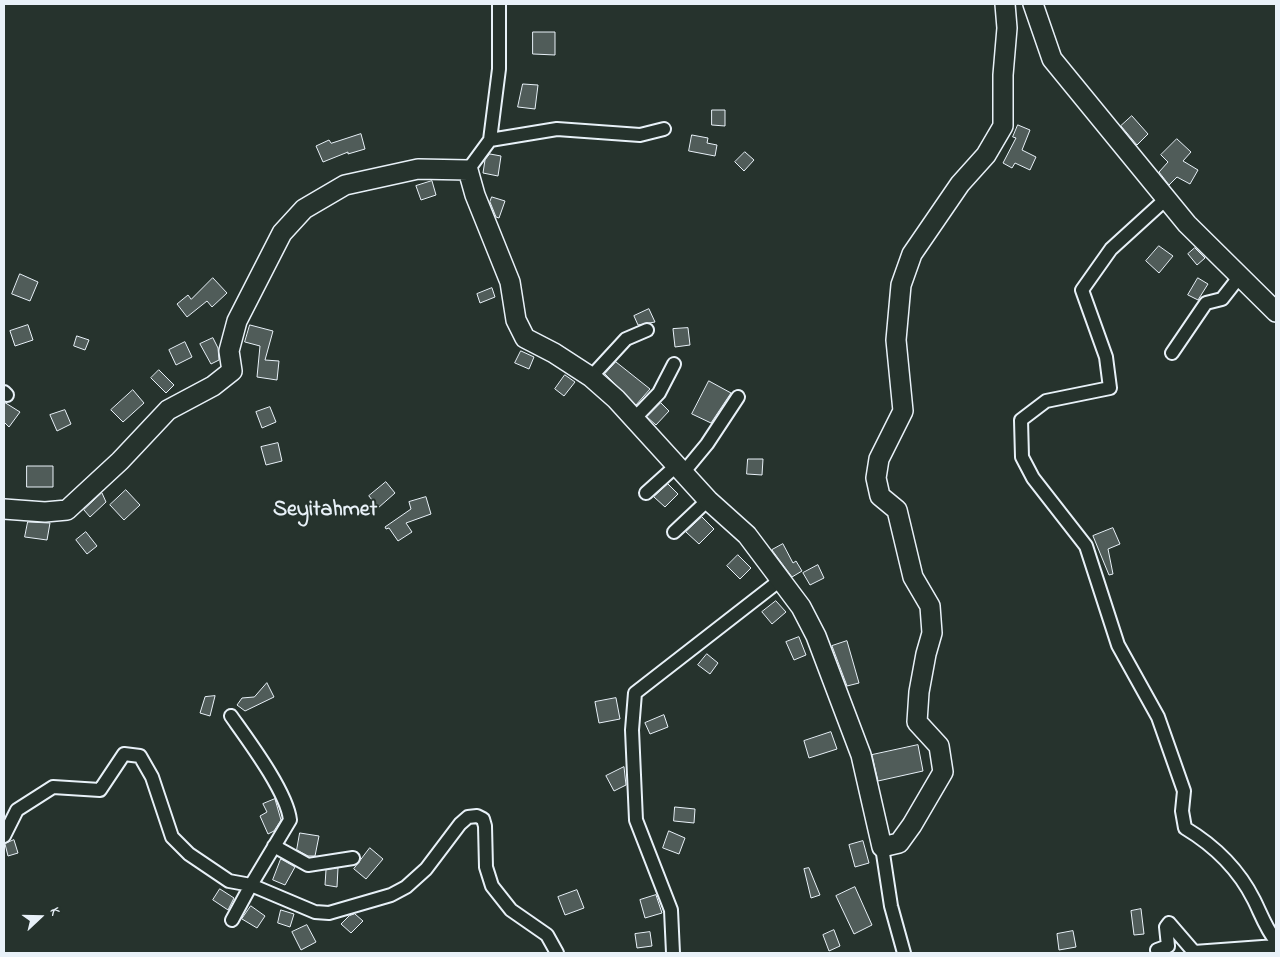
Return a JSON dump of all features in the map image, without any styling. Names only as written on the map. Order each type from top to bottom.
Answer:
[{"type":"street","points":[[468,170],[490,140],[499,70],[499,4]]},
{"type":"street","points":[[882,847],[899,843],[912,825],[943,772],[939,746],[918,722],[918,692],[932,633],[930,606],[913,577],[897,510],[880,496],[876,478],[880,459],[903,411],[896,340],[901,284],[912,254],[960,184],[986,155],[1003,126],[1003,75],[1007,28],[1005,4]]},
{"type":"street","points":[[1033,4],[1052,59],[1187,224],[1276,312]]},
{"type":"street","points":[[490,140],[558,129],[640,135],[664,130]]},
{"type":"street","points":[[4,509],[45,512],[67,510],[120,461],[168,410],[213,386],[232,371],[229,351],[237,321],[282,233],[304,209],[345,185],[418,170],[468,170]]},
{"type":"street","points":[[468,170],[475,195],[510,282],[516,320],[525,338],[554,353],[591,378],[616,399],[708,500],[747,536],[800,607],[816,636],[861,755],[882,847],[890,906],[904,953]]},
{"type":"street","points":[[1167,198],[1111,249],[1082,290],[1106,357],[1110,388],[1046,401],[1021,420],[1022,457],[1033,478],[1086,546],[1118,645],[1158,717],[1169,746],[1184,791],[1182,811],[1185,828],[1210,843],[1230,862],[1253,898],[1269,933],[1276,941]]},
{"type":"street","points":[[1172,353],[1206,303],[1222,299],[1240,276]]},
{"type":"street","points":[[591,378],[626,339],[647,330]]},
{"type":"street","points":[[634,419],[658,394],[674,364]]},
{"type":"street","points":[[646,493],[680,470],[707,444],[738,397]]},
{"type":"street","points":[[674,532],[708,500]]},
{"type":"street","points":[[673,953],[670,910],[636,820],[632,730],[635,693],[780,581]]},
{"type":"street","points":[[231,716],[258,756],[289,810],[290,820],[250,885],[232,920]]},
{"type":"street","points":[[4,836],[17,810],[54,787],[100,790],[124,754],[140,756],[152,777],[172,837],[189,854],[228,881],[250,885],[315,912],[329,914],[391,895],[406,887],[426,869],[460,824],[468,817],[477,816],[483,819],[486,826],[486,866],[492,886],[511,910],[547,935],[557,953]]},
{"type":"street","points":[[274,846],[308,865],[353,858]]},
{"type":"street","points":[[1157,950],[1168,946],[1166,927],[1169,923],[1194,952],[1276,946]]},
{"type":"building","points":[[533,32],[555,32],[555,55],[533,54]]},
{"type":"building","points":[[523,84],[538,85],[535,109],[518,107]]},
{"type":"building","points":[[712,110],[725,110],[725,126],[712,125]]},
{"type":"building","points":[[1132,116],[1148,134],[1137,145],[1121,126]]},
{"type":"building","points":[[1018,125],[1030,130],[1022,150],[1036,157],[1030,170],[1015,163],[1012,168],[1003,163],[1016,138],[1013,137]]},
{"type":"building","points":[[361,134],[365,149],[348,154],[348,152],[323,162],[316,146],[329,140],[331,143]]},
{"type":"building","points":[[692,135],[708,138],[707,143],[717,145],[715,156],[689,151]]},
{"type":"building","points":[[1177,139],[1191,152],[1183,161],[1198,170],[1190,184],[1177,177],[1169,185],[1159,172],[1168,162],[1161,155]]},
{"type":"building","points":[[745,152],[754,160],[744,171],[735,162]]},
{"type":"building","points":[[490,154],[501,156],[498,176],[483,173],[485,160]]},
{"type":"building","points":[[432,181],[436,195],[421,200],[416,186]]},
{"type":"building","points":[[492,197],[505,201],[499,218],[496,217],[490,202]]},
{"type":"building","points":[[1159,246],[1173,256],[1159,273],[1146,261]]},
{"type":"building","points":[[1195,248],[1205,258],[1197,265],[1188,254]]},
{"type":"building","points":[[20,274],[38,282],[30,301],[12,294]]},
{"type":"building","points":[[213,278],[227,293],[212,307],[207,301],[187,317],[177,304],[188,295],[191,299]]},
{"type":"building","points":[[1198,278],[1208,284],[1198,300],[1188,295]]},
{"type":"building","points":[[492,288],[495,297],[480,303],[477,294]]},
{"type":"building","points":[[649,309],[655,322],[638,325],[634,316]]},
{"type":"building","points":[[28,325],[33,340],[15,346],[10,331]]},
{"type":"building","points":[[250,325],[273,331],[265,360],[279,361],[277,380],[257,377],[260,346],[245,342]]},
{"type":"building","points":[[688,328],[690,345],[675,347],[673,329]]},
{"type":"building","points":[[77,336],[89,340],[85,350],[74,346]]},
{"type":"building","points":[[213,338],[218,348],[219,360],[211,364],[200,344]]},
{"type":"building","points":[[185,342],[192,357],[176,365],[169,350]]},
{"type":"building","points":[[521,351],[534,357],[529,369],[515,363]]},
{"type":"building","points":[[616,362],[650,389],[636,405],[605,374]]},
{"type":"building","points":[[159,370],[174,385],[166,393],[151,378]]},
{"type":"building","points":[[565,375],[575,382],[564,396],[555,389]]},
{"type":"building","points":[[709,381],[731,393],[711,423],[692,414]]},
{"type":"building","points":[[133,390],[144,403],[123,422],[111,410]]},
{"type":"building","points":[[4,402],[20,412],[9,427],[4,422]]},
{"type":"building","points":[[661,403],[669,411],[656,425],[647,417]]},
{"type":"building","points":[[270,407],[276,422],[262,428],[256,412]]},
{"type":"building","points":[[65,410],[71,424],[57,431],[50,415]]},
{"type":"building","points":[[278,443],[282,461],[266,465],[261,447]]},
{"type":"building","points":[[748,459],[763,459],[762,475],[747,474]]},
{"type":"building","points":[[27,466],[53,466],[53,487],[27,487]]},
{"type":"building","points":[[386,482],[395,493],[378,508],[369,496]]},
{"type":"building","points":[[668,484],[678,494],[665,507],[654,497]]},
{"type":"building","points":[[126,490],[140,505],[124,520],[110,505]]},
{"type":"building","points":[[102,493],[106,502],[90,517],[84,510]]},
{"type":"building","points":[[426,497],[431,514],[406,523],[412,532],[398,541],[389,528],[386,529],[385,527],[411,509],[409,502]]},
{"type":"building","points":[[702,517],[714,529],[699,544],[686,532]]},
{"type":"building","points":[[28,522],[50,523],[47,540],[25,537]]},
{"type":"building","points":[[1113,528],[1120,544],[1108,549],[1113,574],[1109,575],[1093,536]]},
{"type":"building","points":[[86,532],[97,546],[87,554],[76,540]]},
{"type":"building","points":[[783,544],[793,563],[796,561],[802,571],[792,577],[772,550]]},
{"type":"building","points":[[738,555],[751,568],[740,579],[727,566]]},
{"type":"building","points":[[818,565],[824,578],[810,585],[803,573]]},
{"type":"building","points":[[776,601],[786,612],[772,624],[762,612]]},
{"type":"building","points":[[799,637],[806,655],[794,660],[786,642]]},
{"type":"building","points":[[847,641],[859,683],[847,686],[832,646]]},
{"type":"building","points":[[707,654],[718,663],[710,674],[698,665]]},
{"type":"building","points":[[267,683],[274,697],[245,711],[237,705],[242,698],[254,697]]},
{"type":"building","points":[[215,696],[210,716],[200,713],[205,697]]},
{"type":"building","points":[[616,698],[620,719],[599,723],[595,702]]},
{"type":"building","points":[[664,715],[668,727],[650,734],[645,723]]},
{"type":"building","points":[[831,732],[837,749],[809,758],[804,741]]},
{"type":"building","points":[[918,745],[923,771],[878,781],[872,755]]},
{"type":"building","points":[[624,767],[626,785],[614,791],[606,776]]},
{"type":"building","points":[[275,799],[281,820],[274,831],[268,834],[260,816],[267,812],[263,804]]},
{"type":"building","points":[[675,807],[695,809],[694,823],[674,821]]},
{"type":"building","points":[[669,831],[685,838],[679,854],[663,848]]},
{"type":"building","points":[[300,833],[319,836],[315,856],[308,856],[297,850]]},
{"type":"building","points":[[14,840],[18,853],[8,856],[5,844]]},
{"type":"building","points":[[863,841],[869,863],[855,867],[849,845]]},
{"type":"building","points":[[370,848],[383,859],[366,879],[354,869]]},
{"type":"building","points":[[281,859],[295,867],[285,885],[273,880]]},
{"type":"building","points":[[338,868],[337,887],[325,885],[326,870]]},
{"type":"building","points":[[809,868],[820,895],[811,898],[804,869]]},
{"type":"building","points":[[855,887],[872,925],[854,934],[836,896]]},
{"type":"building","points":[[220,889],[234,898],[228,910],[213,900]]},
{"type":"building","points":[[577,890],[584,908],[565,915],[558,897]]},
{"type":"building","points":[[656,895],[662,913],[645,918],[640,900]]},
{"type":"building","points":[[251,906],[265,916],[257,928],[242,919]]},
{"type":"building","points":[[1141,909],[1144,934],[1134,935],[1131,911]]},
{"type":"building","points":[[281,910],[294,914],[290,927],[278,923]]},
{"type":"building","points":[[355,914],[363,921],[351,933],[341,924],[349,916]]},
{"type":"building","points":[[307,925],[316,942],[301,950],[292,932]]},
{"type":"building","points":[[834,930],[840,946],[829,951],[823,935]]},
{"type":"building","points":[[1073,931],[1076,947],[1059,950],[1057,934]]},
{"type":"building","points":[[650,932],[652,946],[637,948],[635,934]]},
{"type":"district","name":"Seyitahmet","points":[[325,511]]}]
